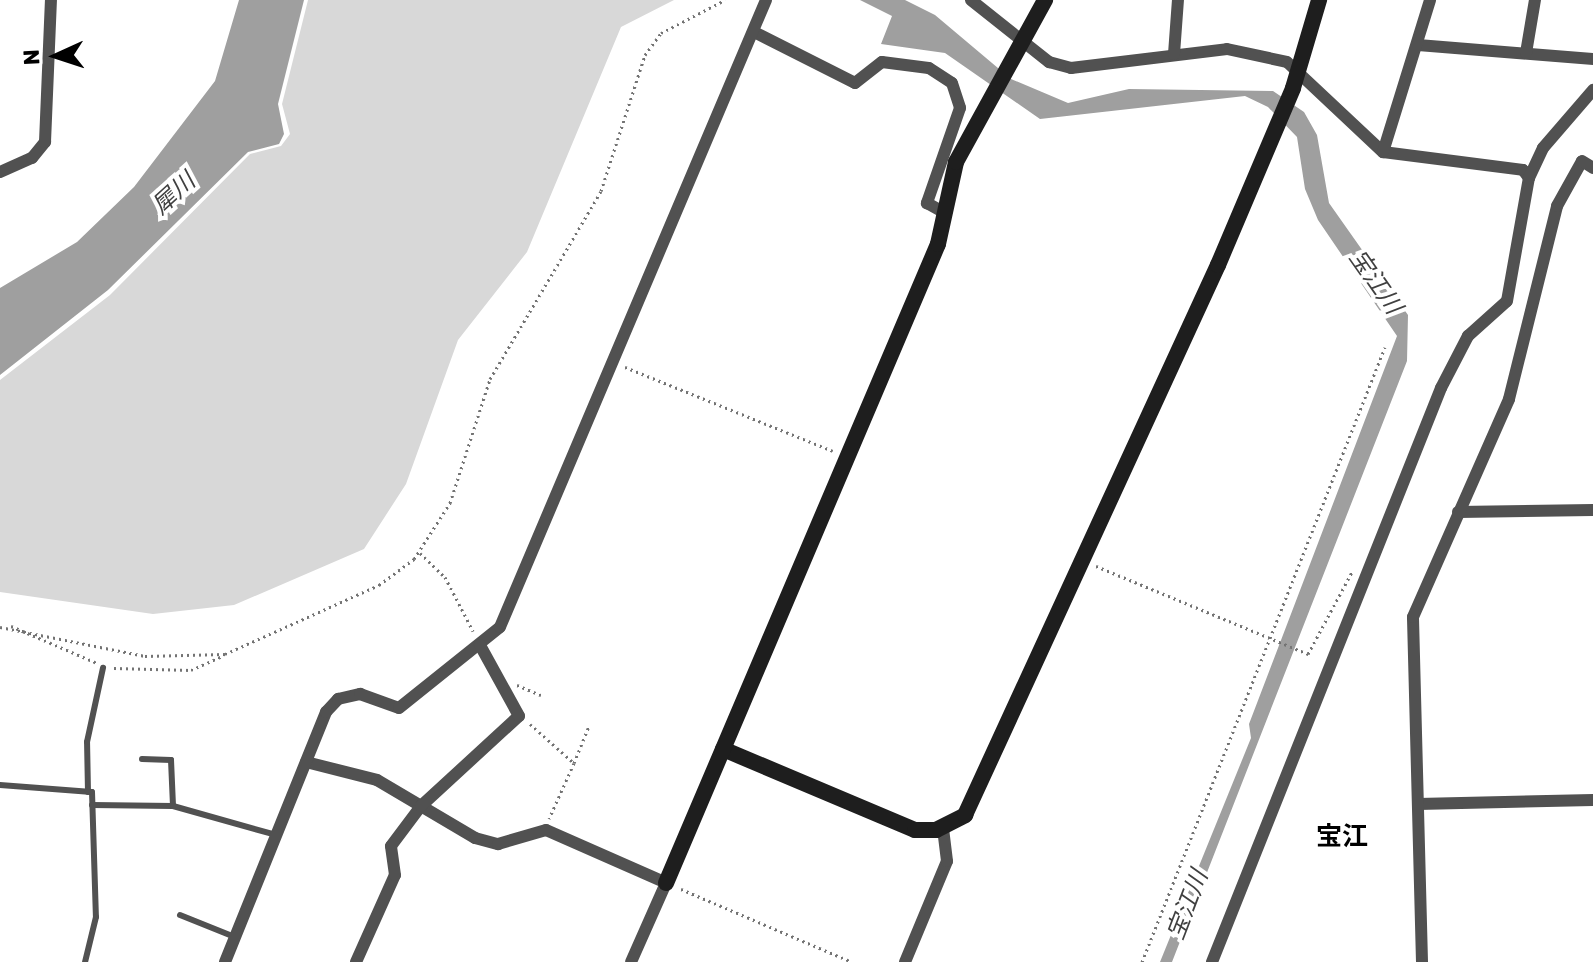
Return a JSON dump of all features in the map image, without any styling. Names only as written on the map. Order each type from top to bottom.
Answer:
[{"type":"street","points":[[43,0],[50,33]]},
{"type":"street","points":[[0,172],[32,158],[45,142],[51,0]]},
{"type":"street","points":[[225,962],[306,762],[338,699],[360,694],[399,708],[500,627],[766,0]]},
{"type":"street","points":[[971,0],[1022,49],[1071,68],[1227,49],[1298,69],[1383,152],[1523,170],[1529,178]]},
{"type":"street","points":[[631,962],[849,457],[945,213],[956,162],[990,98],[1022,49],[1045,0]]},
{"type":"street","points":[[1174,54],[1178,0]]},
{"type":"street","points":[[723,749],[915,830],[943,828],[979,795],[1079,559],[1276,128],[1293,88],[1319,0]]},
{"type":"street","points":[[1383,152],[1430,0]]},
{"type":"street","points":[[1526,53],[1535,0]]},
{"type":"street","points":[[754,32],[855,83],[882,62],[929,68],[952,83],[960,108],[927,203],[945,213]]},
{"type":"street","points":[[1418,45],[1593,59]]},
{"type":"street","points":[[1212,962],[1441,388],[1468,336],[1507,301],[1529,178],[1543,148],[1593,90]]},
{"type":"street","points":[[1422,962],[1413,617],[1509,399],[1557,206],[1582,161],[1593,168]]},
{"type":"street","points":[[1458,512],[1593,510]]},
{"type":"street","points":[[356,962],[395,875],[391,846],[421,806],[519,716],[505,685],[480,645]]},
{"type":"street","points":[[306,762],[377,780],[421,806],[498,844],[546,830],[666,883]]},
{"type":"street","points":[[1418,804],[1593,800]]},
{"type":"street","points":[[905,962],[947,861],[943,828]]},
{"type":"lane","points":[[85,962],[96,917],[92,805],[88,792],[88,736],[103,668]]},
{"type":"lane","points":[[142,759],[171,760],[173,806]]},
{"type":"lane","points":[[0,785],[88,792]]},
{"type":"lane","points":[[92,805],[173,806],[276,835]]},
{"type":"lane","points":[[180,915],[235,937]]},
{"type":"path","points":[[114,668],[191,670],[379,585],[420,553],[450,503],[490,379],[601,191],[645,55],[661,33],[725,0]]},
{"type":"path","points":[[1142,962],[1266,638],[1385,347]]},
{"type":"path","points":[[614,363],[849,457]]},
{"type":"path","points":[[420,553],[445,577],[480,645]]},
{"type":"path","points":[[1079,559],[1308,654],[1359,559]]},
{"type":"path","points":[[0,634],[2,626],[11,626],[145,656],[225,654]]},
{"type":"path","points":[[11,626],[103,668]]},
{"type":"path","points":[[505,685],[541,695]]},
{"type":"path","points":[[519,716],[574,763]]},
{"type":"path","points":[[546,830],[589,726]]},
{"type":"path","points":[[666,883],[852,962]]},
{"type":"shaded area","points":[[308,0],[674,0],[621,27],[527,252],[458,340],[406,484],[364,549],[234,605],[153,614],[0,592],[0,380],[110,295],[250,154],[281,146],[290,134],[282,104]]},
{"type":"water","name":"犀川","points":[[239,0],[304,0],[278,104],[284,134],[279,144],[248,152],[108,290],[0,375],[0,288],[77,242],[134,187],[215,81]]},
{"type":"water","name":"宝江川","points":[[860,0],[905,0],[935,15],[1011,79],[1068,103],[1129,89],[1273,91],[1304,112],[1317,135],[1329,203],[1408,315],[1407,361],[1172,962],[1160,962],[1251,738],[1249,724],[1397,336],[1318,220],[1305,189],[1297,137],[1268,107],[1245,96],[1040,119],[945,53],[881,44],[892,16]]},
{"type":"district","name":"宝江","points":[[1342,837]]}]
